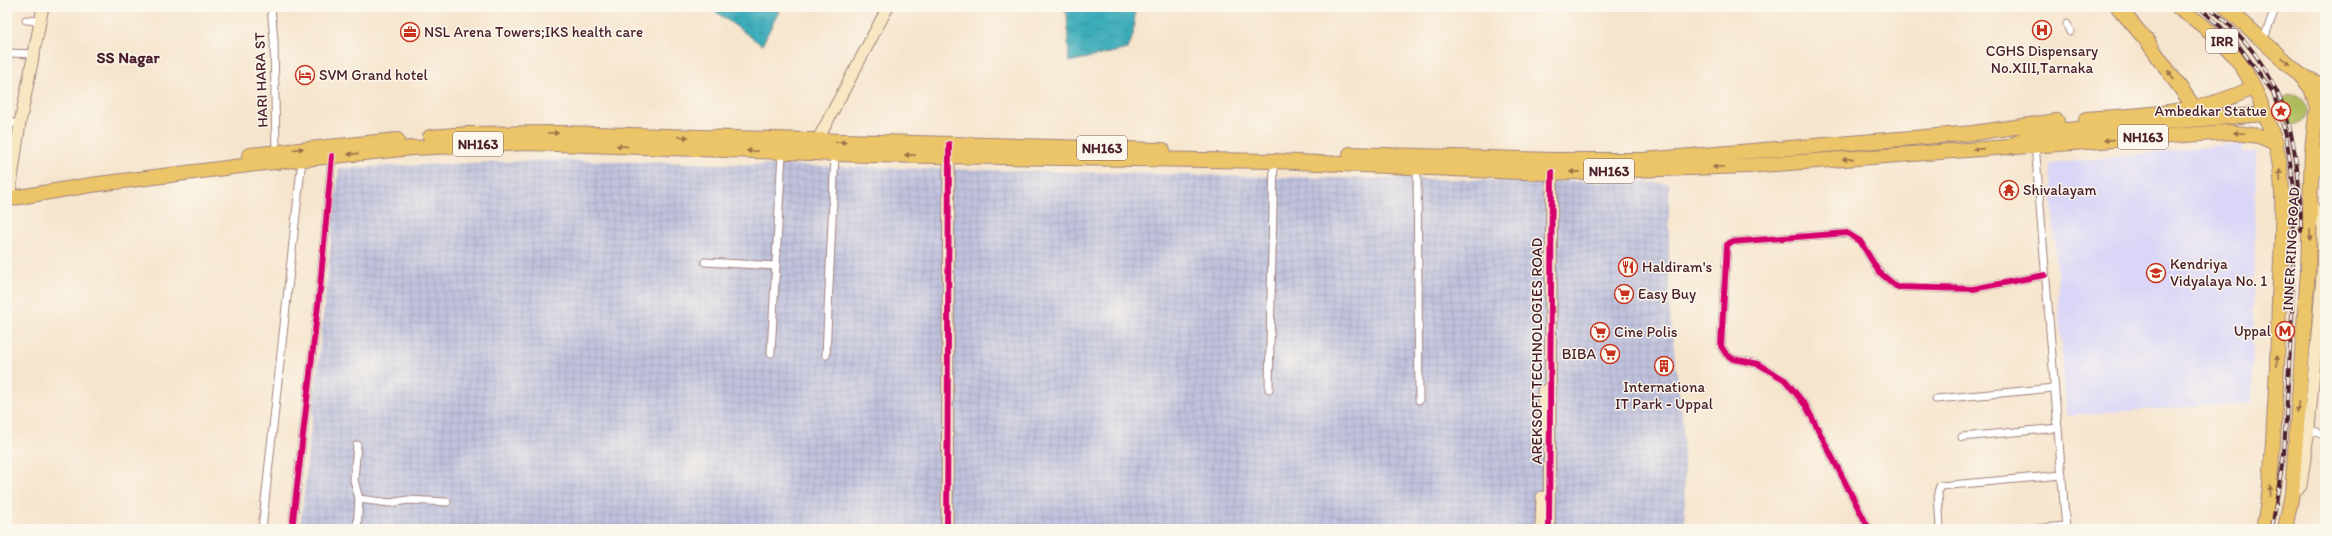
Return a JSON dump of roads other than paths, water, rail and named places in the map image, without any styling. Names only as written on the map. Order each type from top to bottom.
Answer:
[{"type":"highway","points":[[2118,7],[2147,41],[2194,107]]},
{"type":"highway","name":"INNER RING ROAD","points":[[2177,7],[2204,25],[2230,49],[2254,87],[2276,143],[2279,160],[2281,196],[2280,269],[2270,484],[2263,529]]},
{"type":"highway","name":"INNER RING ROAD","points":[[2226,7],[2299,74],[2311,88],[2317,107],[2311,182],[2308,271],[2292,494],[2285,529]]},
{"type":"highway","points":[[2299,74],[2325,87]]},
{"type":"highway","name":"NH163","points":[[8,194],[332,156],[468,134],[560,133],[816,147],[949,150],[1545,160],[1643,160],[1974,133],[2036,123],[2180,112],[2236,96],[2254,87]]},
{"type":"highway","name":"NH163","points":[[2035,140],[2040,132],[2265,114]]},
{"type":"highway","name":"NH163","points":[[8,194],[276,152],[412,143],[535,143],[782,153],[816,147],[835,154],[949,150],[1548,172],[1747,166],[2008,147],[2035,140],[2228,132],[2259,136],[2276,143]]},
{"type":"highway","points":[[2311,182],[2314,168],[2325,151]]},
{"type":"street","points":[[8,194],[20,123],[35,54],[43,7]]},
{"type":"street","name":"HARI HARA ST","points":[[271,7],[274,40],[276,152]]},
{"type":"street","points":[[816,147],[888,7]]},
{"type":"street","points":[[2263,40],[2274,12],[2274,7]]},
{"type":"street","points":[[26,20],[40,21]]},
{"type":"street","points":[[2067,24],[2070,32]]},
{"type":"street","points":[[7,53],[35,54]]},
{"type":"street","points":[[7,122],[20,123]]},
{"type":"street","points":[[2035,140],[2066,527],[2038,529]]},
{"type":"street","points":[[947,529],[949,150]]},
{"type":"street","points":[[771,353],[782,153]]},
{"type":"street","points":[[826,355],[835,154]]},
{"type":"street","points":[[292,529],[320,288],[332,156]]},
{"type":"street","points":[[262,529],[302,159]]},
{"type":"street","points":[[1269,389],[1274,161]]},
{"type":"street","points":[[1417,167],[1419,400]]},
{"type":"street","name":"AREKSOFT TECHNOLOGIES ROAD","points":[[1548,172],[1546,437],[1549,529]]},
{"type":"street","points":[[2292,494],[2301,486],[2309,430],[2322,276],[2323,225],[2310,203]]},
{"type":"street","points":[[1869,529],[1806,406],[1785,380],[1758,364],[1733,359],[1726,354],[1721,346],[1727,245],[1731,242],[1847,233],[1860,242],[1879,272],[1897,287],[1973,289],[2045,275]]},
{"type":"street","points":[[705,262],[776,266]]},
{"type":"street","points":[[1936,399],[2054,388]]},
{"type":"street","points":[[1962,437],[2058,428]]},
{"type":"street","points":[[2309,430],[2325,436]]},
{"type":"street","name":"AREKSOFT TECHNOLOGIES ROAD","points":[[1541,529],[1546,437]]},
{"type":"street","points":[[357,445],[354,480],[360,500],[357,529]]},
{"type":"street","points":[[1940,529],[1938,492],[1940,486],[2062,475]]},
{"type":"street","points":[[360,500],[390,503],[408,500],[447,502]]},
{"type":"water","points":[[709,7],[781,7],[762,45]]},
{"type":"water","points":[[1062,7],[1130,7],[1135,14],[1133,35],[1128,49],[1069,62],[1067,14]]},
{"type":"railway","points":[[2199,7],[2232,37],[2273,92],[2286,135],[2294,188],[2292,314],[2284,453],[2272,529]]},
{"type":"railway","points":[[2209,7],[2235,30],[2255,55],[2271,80],[2283,107],[2291,135],[2297,165],[2301,231]]},
{"type":"place","name":"CGHS Dispensary No.XIII,Tarnaka","points":[[2042,30]]},
{"type":"place","name":"NSL Arena Towers;IKS health care","points":[[410,32]]},
{"type":"place","name":"SVM Grand hotel","points":[[305,75]]},
{"type":"place","name":"Ambedkar Statue","points":[[2281,111]]},
{"type":"place","name":"Shivalayam","points":[[2009,190]]},
{"type":"place","name":"Haldiram's","points":[[1628,267]]},
{"type":"place","name":"Kendriya Vidyalaya No. 1","points":[[2156,273]]},
{"type":"place","name":"Easy Buy","points":[[1624,294]]},
{"type":"place","name":"Uppal","points":[[2285,331]]},
{"type":"place","name":"Cine Polis","points":[[1600,332]]},
{"type":"place","name":"BIBA","points":[[1610,354]]},
{"type":"place","name":"Internationa IT Park - Uppal","points":[[1664,366]]},
{"type":"district","name":"SS Nagar","points":[[128,57]]}]
